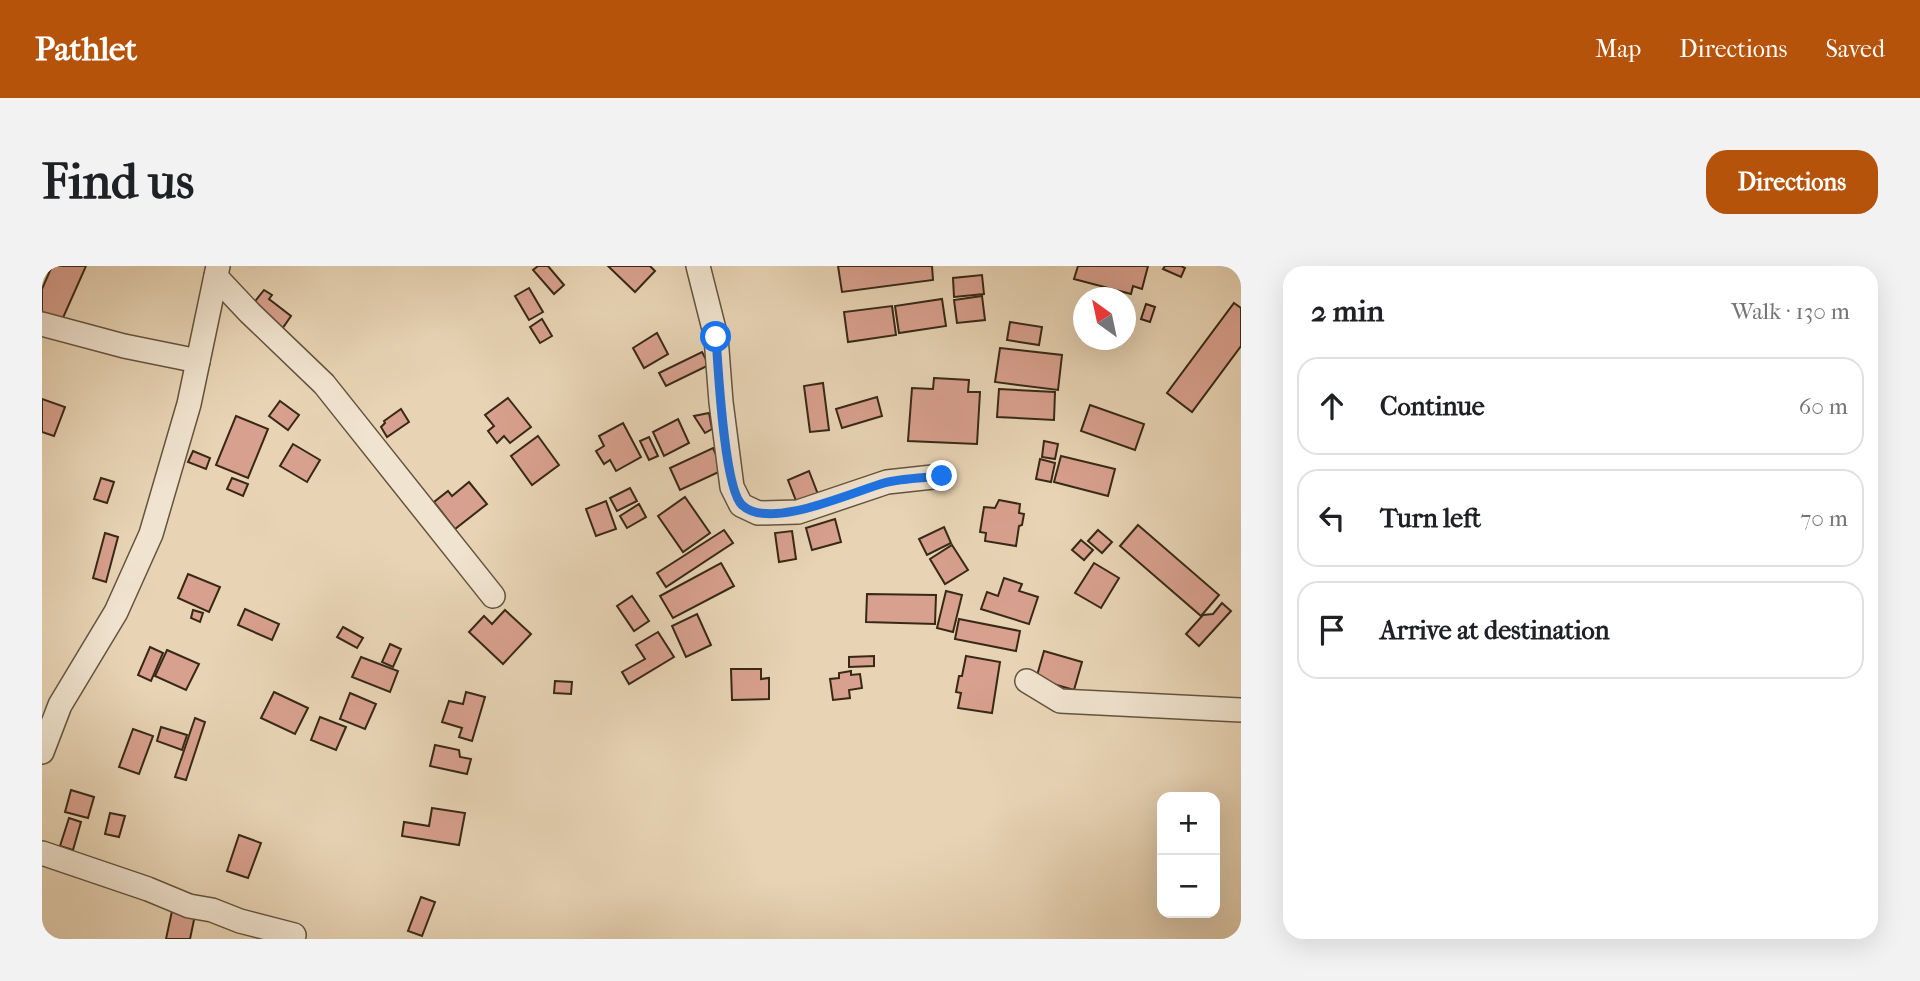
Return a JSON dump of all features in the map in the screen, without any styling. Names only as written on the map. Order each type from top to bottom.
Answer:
[{"type":"street","points":[[698,266],[716,337],[732,487],[741,505],[758,513],[798,512],[887,482],[942,476]]},
{"type":"street","points":[[42,752],[60,705],[116,612],[152,534],[189,404],[217,272]]},
{"type":"street","points":[[217,272],[250,313],[324,384],[493,596]]},
{"type":"street","points":[[42,324],[124,346],[198,361]]},
{"type":"street","points":[[1027,681],[1060,701],[1241,710]]},
{"type":"street","points":[[42,853],[189,906],[212,910],[240,921],[294,935]]},
{"type":"building","points":[[52,266],[86,266],[62,320],[42,312],[42,289]]},
{"type":"building","points":[[538,266],[548,266],[564,285],[554,294],[533,270]]},
{"type":"building","points":[[608,266],[650,266],[655,271],[635,292]]},
{"type":"building","points":[[838,266],[932,266],[933,280],[842,292]]},
{"type":"building","points":[[1078,266],[1148,266],[1142,289],[1133,286],[1104,287],[1074,279]]},
{"type":"building","points":[[1165,266],[1185,268],[1181,277],[1163,269]]},
{"type":"building","points":[[982,275],[984,294],[954,297],[953,278]]},
{"type":"building","points":[[529,288],[543,312],[529,320],[515,296]]},
{"type":"building","points":[[264,290],[272,295],[269,299],[291,316],[280,332],[249,309]]},
{"type":"building","points":[[982,296],[985,320],[957,323],[954,300]]},
{"type":"building","points":[[942,299],[946,326],[899,333],[895,306]]},
{"type":"building","points":[[1234,303],[1241,308],[1241,346],[1192,412],[1167,393]]},
{"type":"building","points":[[1146,304],[1155,307],[1150,322],[1141,319]]},
{"type":"building","points":[[892,306],[896,335],[848,342],[844,312]]},
{"type":"building","points":[[542,319],[552,336],[540,343],[530,327]]},
{"type":"building","points":[[1010,322],[1042,327],[1039,345],[1007,340]]},
{"type":"building","points":[[657,333],[668,354],[644,368],[633,348]]},
{"type":"building","points":[[1000,348],[1062,355],[1058,390],[995,382]]},
{"type":"building","points":[[702,352],[709,365],[666,386],[659,373]]},
{"type":"building","points":[[934,378],[969,380],[968,392],[980,392],[977,444],[908,441],[912,388],[933,389]]},
{"type":"building","points":[[823,383],[829,430],[810,432],[804,386]]},
{"type":"building","points":[[999,389],[1055,392],[1054,420],[997,417]]},
{"type":"building","points":[[877,397],[882,416],[842,428],[836,409]]},
{"type":"building","points":[[508,398],[531,427],[510,443],[504,436],[497,443],[488,431],[494,426],[485,415]]},
{"type":"building","points":[[42,399],[65,407],[54,436],[42,432]]},
{"type":"building","points":[[280,401],[299,415],[288,430],[269,416]]},
{"type":"building","points":[[1090,405],[1144,424],[1135,450],[1081,431]]},
{"type":"building","points":[[401,409],[409,422],[387,437],[381,427],[384,421]]},
{"type":"building","points":[[709,413],[712,429],[705,433],[694,416]]},
{"type":"building","points":[[236,416],[268,429],[248,478],[216,465]]},
{"type":"building","points":[[678,419],[689,443],[664,456],[653,432]]},
{"type":"building","points":[[623,423],[641,457],[616,471],[610,460],[604,464],[596,451],[604,446],[599,436]]},
{"type":"building","points":[[538,436],[559,465],[532,485],[511,456]]},
{"type":"building","points":[[649,437],[658,456],[649,460],[640,441]]},
{"type":"building","points":[[1044,441],[1058,444],[1055,459],[1042,457]]},
{"type":"building","points":[[293,444],[320,460],[307,482],[280,466]]},
{"type":"building","points":[[713,448],[723,470],[680,490],[670,468]]},
{"type":"building","points":[[193,451],[210,458],[206,469],[188,462]]},
{"type":"building","points":[[1061,456],[1115,469],[1108,496],[1054,482]]},
{"type":"building","points":[[1040,459],[1055,463],[1051,482],[1036,479]]},
{"type":"building","points":[[809,471],[819,497],[798,506],[788,480]]},
{"type":"building","points":[[101,478],[114,482],[107,503],[94,499]]},
{"type":"building","points":[[232,478],[248,484],[243,496],[227,489]]},
{"type":"building","points":[[469,482],[487,504],[455,529],[434,502],[448,491],[452,496]]},
{"type":"building","points":[[630,488],[637,501],[617,511],[610,498]]},
{"type":"building","points":[[685,497],[710,533],[683,552],[658,516]]},
{"type":"building","points":[[999,500],[1020,504],[1019,513],[1024,514],[1016,546],[985,541],[986,533],[980,532],[984,507],[995,508]]},
{"type":"building","points":[[606,501],[616,529],[596,536],[586,509]]},
{"type":"building","points":[[639,504],[646,517],[627,528],[620,516]]},
{"type":"building","points":[[835,519],[841,542],[812,550],[806,528]]},
{"type":"building","points":[[1138,525],[1219,595],[1201,616],[1120,546]]},
{"type":"building","points":[[944,527],[951,543],[927,555],[919,539]]},
{"type":"building","points":[[724,530],[733,543],[666,587],[657,573]]},
{"type":"building","points":[[1098,530],[1112,542],[1102,553],[1088,541]]},
{"type":"building","points":[[792,531],[796,559],[779,562],[775,533]]},
{"type":"building","points":[[105,533],[118,537],[106,582],[93,578]]},
{"type":"building","points":[[1081,540],[1093,550],[1084,560],[1072,550]]},
{"type":"building","points":[[952,545],[968,570],[945,584],[930,559]]},
{"type":"building","points":[[721,563],[734,586],[673,618],[660,596]]},
{"type":"building","points":[[1094,563],[1119,578],[1101,608],[1075,593]]},
{"type":"building","points":[[188,574],[220,587],[209,612],[178,598]]},
{"type":"building","points":[[1004,578],[1022,584],[1019,591],[1038,597],[1029,624],[981,609],[987,592],[998,596]]},
{"type":"building","points":[[946,591],[962,595],[953,632],[937,628]]},
{"type":"building","points":[[867,594],[936,595],[935,624],[866,622]]},
{"type":"building","points":[[632,596],[649,621],[634,631],[617,606]]},
{"type":"building","points":[[1222,603],[1231,611],[1199,646],[1186,634],[1203,615],[1213,614]]},
{"type":"building","points":[[245,609],[279,624],[272,640],[238,625]]},
{"type":"building","points":[[193,610],[203,613],[200,622],[191,618]]},
{"type":"building","points":[[505,610],[531,634],[503,664],[469,632],[484,616],[492,624]]},
{"type":"building","points":[[697,614],[711,645],[686,657],[672,626]]},
{"type":"building","points":[[959,619],[1020,631],[1016,651],[955,639]]},
{"type":"building","points":[[343,627],[363,638],[357,648],[337,637]]},
{"type":"building","points":[[658,632],[674,657],[629,684],[622,672],[645,659],[636,645]]},
{"type":"building","points":[[390,644],[401,649],[393,667],[382,662]]},
{"type":"building","points":[[150,647],[163,653],[151,681],[138,675]]},
{"type":"building","points":[[167,650],[199,664],[186,690],[155,676]]},
{"type":"building","points":[[1044,651],[1082,662],[1074,690],[1036,679]]},
{"type":"building","points":[[874,656],[874,666],[849,667],[849,657]]},
{"type":"building","points":[[966,656],[1000,662],[992,713],[958,708],[961,693],[956,692]]},
{"type":"building","points":[[361,657],[398,671],[390,692],[352,677]]},
{"type":"building","points":[[731,669],[761,669],[761,679],[769,678],[769,699],[732,700]]},
{"type":"building","points":[[851,671],[851,675],[860,674],[862,688],[849,690],[850,698],[833,700],[830,679],[839,678],[839,673]]},
{"type":"building","points":[[555,681],[572,682],[571,694],[554,693]]},
{"type":"building","points":[[274,692],[308,708],[295,734],[261,718]]},
{"type":"building","points":[[466,692],[485,697],[472,741],[459,737],[462,728],[442,722],[449,701],[463,704]]},
{"type":"building","points":[[350,693],[376,704],[365,729],[340,719]]},
{"type":"building","points":[[320,717],[346,727],[336,750],[311,740]]},
{"type":"building","points":[[195,718],[205,722],[186,780],[175,777]]},
{"type":"building","points":[[161,727],[187,735],[182,750],[157,741]]},
{"type":"building","points":[[133,729],[153,736],[139,774],[119,767]]},
{"type":"building","points":[[435,745],[459,750],[460,757],[471,759],[467,774],[430,766]]},
{"type":"building","points":[[71,790],[94,797],[88,818],[65,812]]},
{"type":"building","points":[[432,808],[465,813],[459,845],[402,836],[404,822],[429,826]]},
{"type":"building","points":[[110,813],[125,816],[119,837],[105,834]]},
{"type":"building","points":[[69,818],[81,822],[73,850],[60,846]]},
{"type":"building","points":[[239,835],[261,843],[248,878],[227,871]]},
{"type":"building","points":[[421,897],[435,902],[422,936],[408,931]]},
{"type":"building","points":[[172,911],[195,915],[190,939],[166,939]]},
{"type":"route","points":[[716,337],[732,487],[741,505],[758,513],[798,512],[887,482],[942,476]]}]
